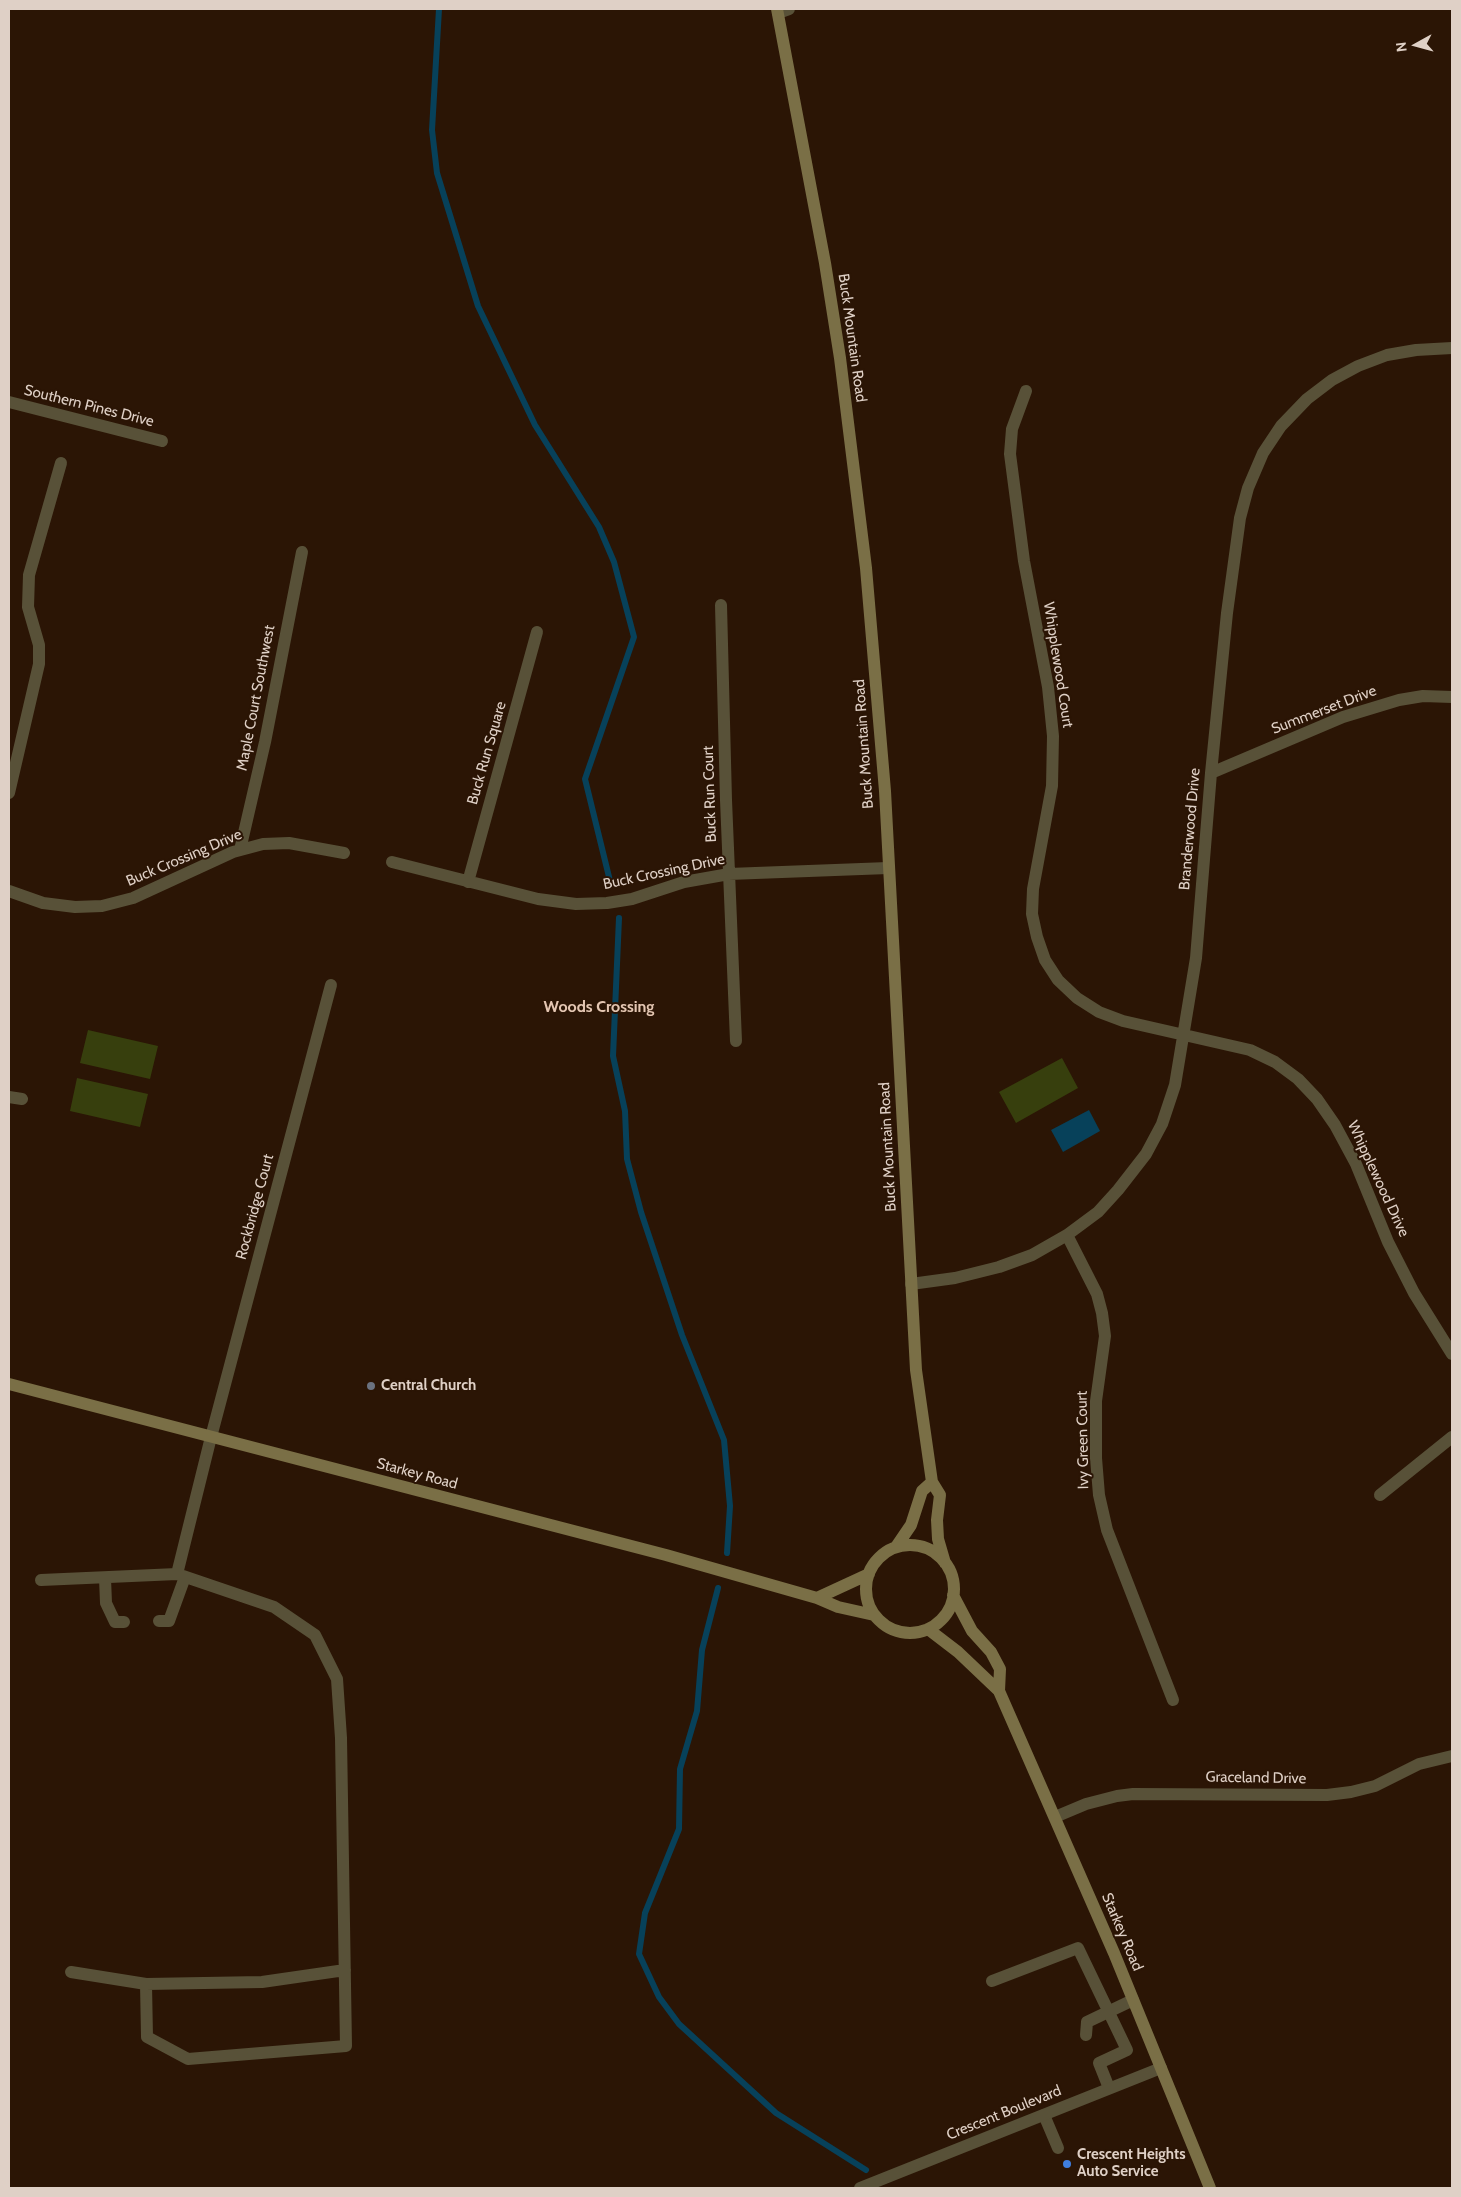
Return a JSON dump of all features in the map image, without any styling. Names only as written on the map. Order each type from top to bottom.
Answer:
[{"type":"main road","name":"Buck Mountain Road","points":[[782,10],[840,358],[866,568],[885,791],[916,1370],[932,1482],[940,1495],[937,1520],[938,1539],[945,1563]]},
{"type":"main road","name":"Starkey Road","points":[[9,1384],[666,1555],[817,1598],[838,1607],[874,1615]]},
{"type":"main road","points":[[896,1547],[911,1525],[922,1491],[932,1482]]},
{"type":"main road","points":[[910,1545],[923,1547],[945,1563],[953,1584],[953,1594],[949,1609],[940,1621],[928,1629],[914,1633],[899,1632],[885,1626],[874,1615],[867,1595],[868,1574],[875,1562],[884,1553],[896,1547],[910,1545]]},
{"type":"main road","points":[[817,1598],[868,1574]]},
{"type":"main road","name":"Starkey Road","points":[[953,1594],[972,1631],[991,1652],[1000,1669],[999,1691]]},
{"type":"main road","name":"Starkey Road","points":[[928,1629],[958,1652],[999,1691],[1133,2000],[1210,2188]]},
{"type":"street","name":"Branderwood Drive","points":[[911,1284],[955,1278],[999,1267],[1032,1255],[1067,1236],[1098,1212],[1146,1154],[1162,1124],[1175,1085],[1196,958],[1211,773],[1227,613],[1240,518],[1248,488],[1264,453],[1281,426],[1307,399],[1332,380],[1358,366],[1387,355],[1416,350],[1452,348]]},
{"type":"street","name":"Whipplewood Court","points":[[1026,391],[1012,429],[1010,454],[1024,561],[1048,687],[1052,736],[1052,786],[1033,890],[1032,914],[1036,937],[1045,960],[1058,980],[1077,998],[1099,1012],[1123,1021],[1184,1034]]},
{"type":"street","name":"Southern Pines Drive","points":[[9,402],[162,441]]},
{"type":"street","points":[[9,793],[13,754],[39,664],[39,645],[28,607],[27,587],[61,464]]},
{"type":"street","name":"Maple Court Southwest","points":[[240,850],[265,742],[302,552]]},
{"type":"street","name":"Buck Run Court","points":[[721,605],[736,1041]]},
{"type":"street","name":"Buck Run Square","points":[[468,882],[537,632]]},
{"type":"street","name":"Summerset Drive","points":[[1211,773],[1343,717],[1399,700],[1423,696],[1452,698]]},
{"type":"street","name":"Buck Crossing Drive","points":[[9,891],[43,903],[75,907],[102,906],[133,898],[240,850],[263,844],[289,843],[344,852]]},
{"type":"street","name":"Buck Crossing Drive","points":[[392,862],[538,899],[576,904],[607,903],[632,899],[684,882],[729,874],[888,868]]},
{"type":"street","name":"Rockbridge Court","points":[[159,1621],[169,1621],[182,1576],[211,1437],[331,985]]},
{"type":"street","name":"Whipplewood Drive","points":[[1184,1034],[1250,1050],[1275,1062],[1298,1079],[1317,1099],[1335,1125],[1356,1164],[1388,1242],[1414,1293],[1452,1354]]},
{"type":"street","name":"Ivy Green Court","points":[[1067,1236],[1097,1294],[1102,1313],[1104,1336],[1096,1401],[1096,1458],[1099,1495],[1107,1530],[1173,1700]]},
{"type":"street","points":[[1380,1495],[1452,1437]]},
{"type":"street","points":[[41,1580],[182,1576],[274,1607],[316,1635],[337,1679],[341,1738],[346,2046],[188,2060],[147,2037],[146,1984]]},
{"type":"street","points":[[105,1578],[106,1603],[115,1622],[124,1622]]},
{"type":"street","name":"Graceland Drive","points":[[1055,1817],[1086,1804],[1125,1795],[1327,1795],[1351,1792],[1375,1786],[1420,1764],[1452,1756]]},
{"type":"street","points":[[992,1981],[1078,1948],[1127,2050],[1097,2059],[1109,2088]]},
{"type":"street","points":[[71,1972],[146,1984],[262,1982],[345,1970]]},
{"type":"street","points":[[1086,2035],[1087,2022],[1133,2000]]},
{"type":"street","name":"Crescent Boulevard","points":[[860,2188],[1161,2068]]},
{"type":"street","points":[[1044,2115],[1058,2148]]},
{"type":"green space","points":[[88,1030],[158,1046],[150,1079],[80,1063]]},
{"type":"green space","points":[[1062,1058],[1078,1088],[1016,1123],[999,1092]]},
{"type":"green space","points":[[77,1078],[148,1094],[140,1127],[70,1111]]},
{"type":"water","points":[[1089,1110],[1100,1131],[1063,1152],[1051,1130]]},
{"type":"waterway","points":[[439,9],[432,130],[437,173],[478,306],[535,425],[599,527],[614,562],[634,637],[585,779],[611,885]]},
{"type":"waterway","points":[[619,918],[613,1056],[625,1111],[627,1159],[641,1212],[682,1335],[724,1440],[730,1506],[727,1553]]},
{"type":"waterway","points":[[718,1588],[702,1650],[697,1711],[680,1769],[679,1829],[645,1913],[639,1954],[659,1997],[679,2024],[776,2113],[866,2170]]},
{"type":"place","name":"Central Church","points":[[371,1386]]},
{"type":"place","name":"Crescent Heights Auto Service","points":[[1067,2164]]},
{"type":"district","name":"Woods Crossing","points":[[599,1007]]}]
